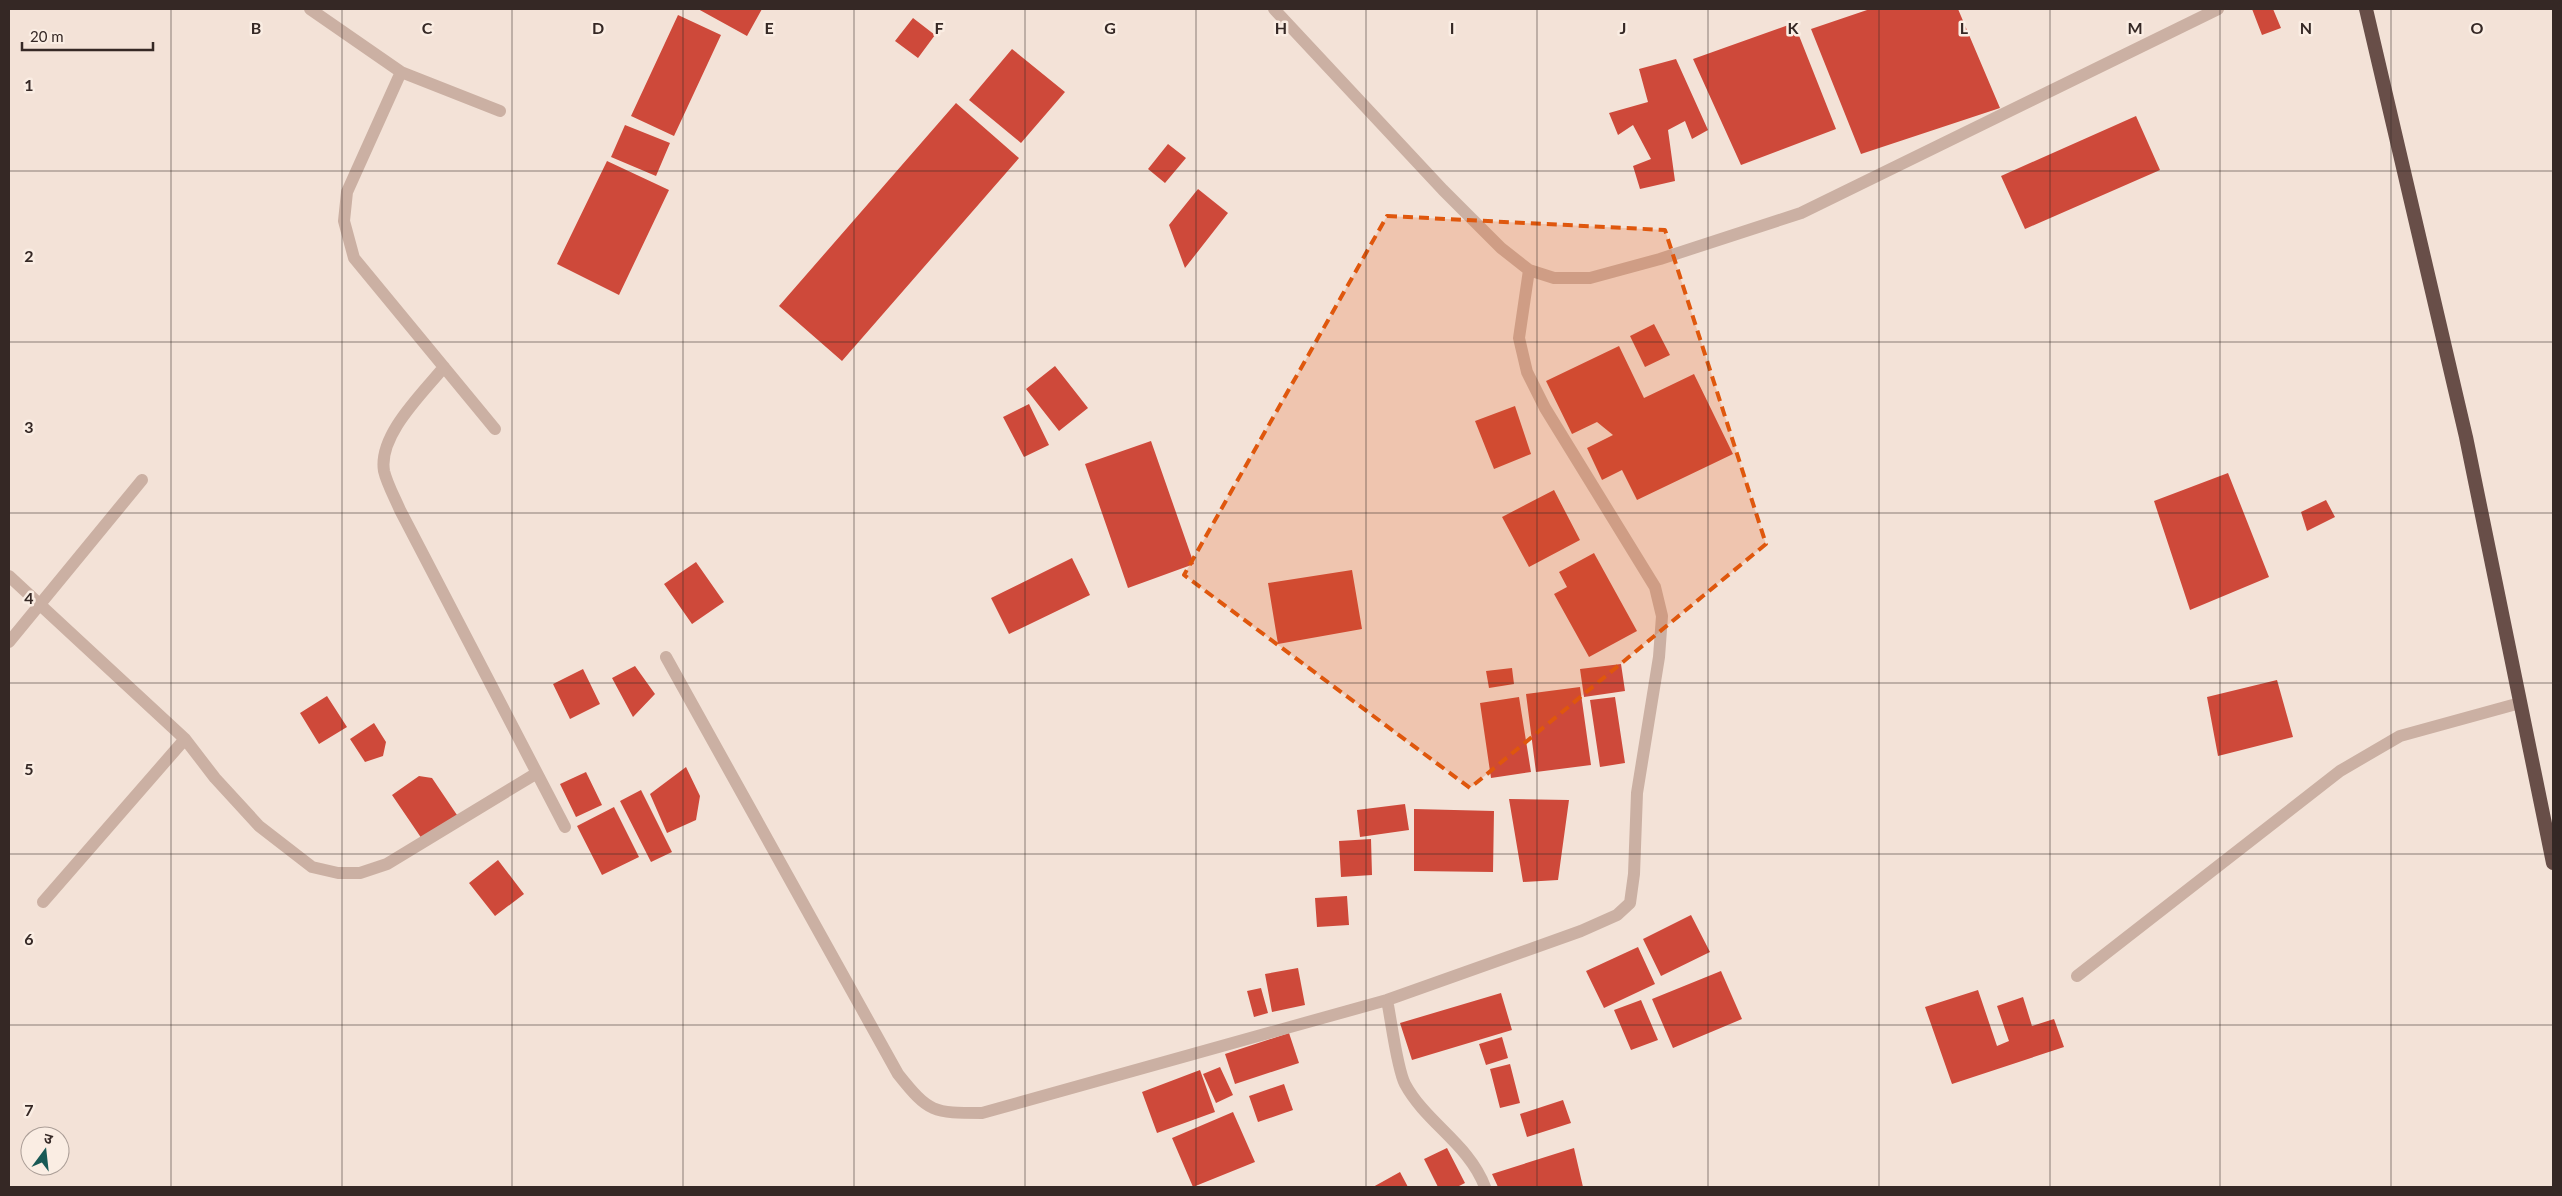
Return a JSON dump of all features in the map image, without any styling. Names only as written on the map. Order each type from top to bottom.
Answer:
[{"type":"highway","points":[[2366,9],[2466,437],[2553,863]]},
{"type":"street","points":[[310,9],[401,72],[500,111]]},
{"type":"street","points":[[1274,9],[1443,190],[1501,248],[1530,270],[1554,278],[1590,278],[1660,259],[1801,213],[2218,9]]},
{"type":"street","points":[[401,72],[347,192],[344,221],[354,258],[495,429]]},
{"type":"street","points":[[666,657],[898,1074],[920,1101],[943,1113],[982,1113],[1387,1000],[1581,931],[1618,914],[1630,903],[1634,874],[1637,793],[1655,685],[1662,616],[1655,587],[1545,408],[1527,372],[1519,338],[1530,270]]},
{"type":"street","points":[[444,367],[392,432],[385,452],[384,471],[400,510],[565,827]]},
{"type":"street","points":[[9,642],[142,480]]},
{"type":"street","points":[[9,576],[185,739],[215,778],[259,826],[312,867],[338,873],[360,873],[387,864],[537,773]]},
{"type":"street","points":[[2077,976],[2340,771],[2400,736],[2520,703]]},
{"type":"street","points":[[43,902],[185,739]]},
{"type":"street","points":[[1387,1000],[1404,1082],[1419,1106],[1458,1143],[1481,1177],[1485,1187]]},
{"type":"highlighted area","points":[[1387,216],[1665,230],[1766,544],[1470,788],[1184,575]]},
{"type":"building","points":[[698,9],[762,9],[747,36]]},
{"type":"building","points":[[1870,9],[1958,9],[2000,108],[1861,154],[1811,29]]},
{"type":"building","points":[[2252,9],[2273,9],[2281,28],[2262,35]]},
{"type":"building","points":[[678,15],[721,35],[674,136],[631,116]]},
{"type":"building","points":[[913,18],[935,35],[918,58],[895,41]]},
{"type":"building","points":[[1794,23],[1836,129],[1741,165],[1693,59]]},
{"type":"building","points":[[1012,49],[1065,92],[1021,143],[969,100]]},
{"type":"building","points":[[1676,59],[1708,130],[1692,139],[1685,121],[1668,130],[1675,181],[1640,189],[1633,166],[1651,159],[1633,125],[1618,135],[1609,113],[1648,102],[1639,69]]},
{"type":"building","points":[[956,103],[1019,158],[842,361],[779,306]]},
{"type":"building","points":[[2136,116],[2160,170],[2025,229],[2001,176]]},
{"type":"building","points":[[625,125],[670,143],[656,176],[611,157]]},
{"type":"building","points":[[1168,144],[1186,158],[1165,183],[1148,169]]},
{"type":"building","points":[[607,161],[669,190],[619,295],[557,264]]},
{"type":"building","points":[[1198,189],[1228,213],[1185,268],[1169,225]]},
{"type":"building","points":[[1654,324],[1670,355],[1645,367],[1630,336]]},
{"type":"building","points":[[1619,346],[1644,398],[1694,374],[1733,454],[1637,500],[1622,470],[1602,480],[1587,448],[1613,435],[1597,422],[1572,434],[1546,381]]},
{"type":"building","points":[[1055,366],[1088,408],[1059,431],[1026,389]]},
{"type":"building","points":[[1029,404],[1049,445],[1024,457],[1003,417]]},
{"type":"building","points":[[1515,406],[1531,454],[1494,469],[1475,421]]},
{"type":"building","points":[[1151,441],[1194,564],[1128,588],[1085,464]]},
{"type":"building","points":[[2228,473],[2269,577],[2190,610],[2154,501]]},
{"type":"building","points":[[1554,490],[1580,540],[1529,567],[1502,517]]},
{"type":"building","points":[[2326,500],[2335,517],[2307,531],[2301,512]]},
{"type":"building","points":[[1594,553],[1637,631],[1589,657],[1554,594],[1567,587],[1559,572]]},
{"type":"building","points":[[1072,558],[1090,595],[1009,634],[991,598]]},
{"type":"building","points":[[696,562],[724,602],[692,624],[664,584]]},
{"type":"building","points":[[1352,570],[1362,629],[1278,644],[1268,583]]},
{"type":"building","points":[[1621,664],[1625,691],[1584,697],[1580,669]]},
{"type":"building","points":[[635,666],[655,694],[633,717],[612,678]]},
{"type":"building","points":[[1512,668],[1514,684],[1489,688],[1486,671]]},
{"type":"building","points":[[583,669],[600,704],[570,719],[553,684]]},
{"type":"building","points":[[2277,680],[2293,737],[2218,756],[2207,697]]},
{"type":"building","points":[[1580,687],[1591,765],[1536,772],[1526,694]]},
{"type":"building","points":[[327,696],[347,727],[319,744],[300,713]]},
{"type":"building","points":[[1519,697],[1531,772],[1491,778],[1480,703]]},
{"type":"building","points":[[1615,697],[1625,763],[1600,767],[1590,700]]},
{"type":"building","points":[[374,723],[386,742],[383,756],[365,762],[350,739]]},
{"type":"building","points":[[686,767],[700,796],[696,820],[667,833],[650,794]]},
{"type":"building","points":[[586,772],[602,805],[576,817],[560,784]]},
{"type":"building","points":[[419,776],[432,778],[457,815],[422,839],[392,795]]},
{"type":"building","points":[[641,790],[672,852],[651,862],[620,801]]},
{"type":"building","points":[[1509,799],[1569,800],[1558,880],[1523,882]]},
{"type":"building","points":[[1405,804],[1409,830],[1360,837],[1357,810]]},
{"type":"building","points":[[614,807],[639,857],[602,875],[577,826]]},
{"type":"building","points":[[1414,809],[1494,811],[1493,872],[1414,871]]},
{"type":"building","points":[[1371,839],[1372,875],[1341,877],[1339,841]]},
{"type":"building","points":[[498,860],[524,894],[495,916],[469,883]]},
{"type":"building","points":[[1347,896],[1349,925],[1317,927],[1315,898]]},
{"type":"building","points":[[1691,915],[1710,952],[1661,976],[1643,939]]},
{"type":"building","points":[[1638,947],[1655,984],[1604,1008],[1586,971]]},
{"type":"building","points":[[1298,968],[1305,1005],[1272,1012],[1265,974]]},
{"type":"building","points":[[1721,971],[1742,1019],[1673,1048],[1652,999]]},
{"type":"building","points":[[1261,988],[1268,1013],[1254,1017],[1247,991]]},
{"type":"building","points":[[1978,990],[1997,1046],[2009,1041],[1997,1006],[2023,997],[2032,1026],[2054,1019],[2064,1047],[1952,1084],[1925,1007]]},
{"type":"building","points":[[1501,993],[1512,1030],[1412,1060],[1400,1023]]},
{"type":"building","points":[[1641,1000],[1658,1040],[1631,1050],[1614,1010]]},
{"type":"building","points":[[1289,1033],[1299,1063],[1235,1084],[1225,1054]]},
{"type":"building","points":[[1502,1037],[1508,1058],[1486,1065],[1479,1044]]},
{"type":"building","points":[[1510,1064],[1520,1103],[1500,1108],[1490,1069]]},
{"type":"building","points":[[1220,1067],[1233,1095],[1216,1103],[1203,1074]]},
{"type":"building","points":[[1200,1070],[1215,1112],[1157,1133],[1142,1092]]},
{"type":"building","points":[[1284,1084],[1293,1110],[1258,1122],[1249,1096]]},
{"type":"building","points":[[1563,1100],[1571,1123],[1527,1137],[1520,1114]]},
{"type":"building","points":[[1233,1112],[1255,1162],[1193,1187],[1172,1138]]},
{"type":"building","points":[[1447,1148],[1465,1183],[1457,1187],[1438,1187],[1424,1159]]},
{"type":"building","points":[[1574,1148],[1583,1187],[1498,1187],[1492,1174]]},
{"type":"building","points":[[1400,1172],[1408,1187],[1373,1187]]}]
